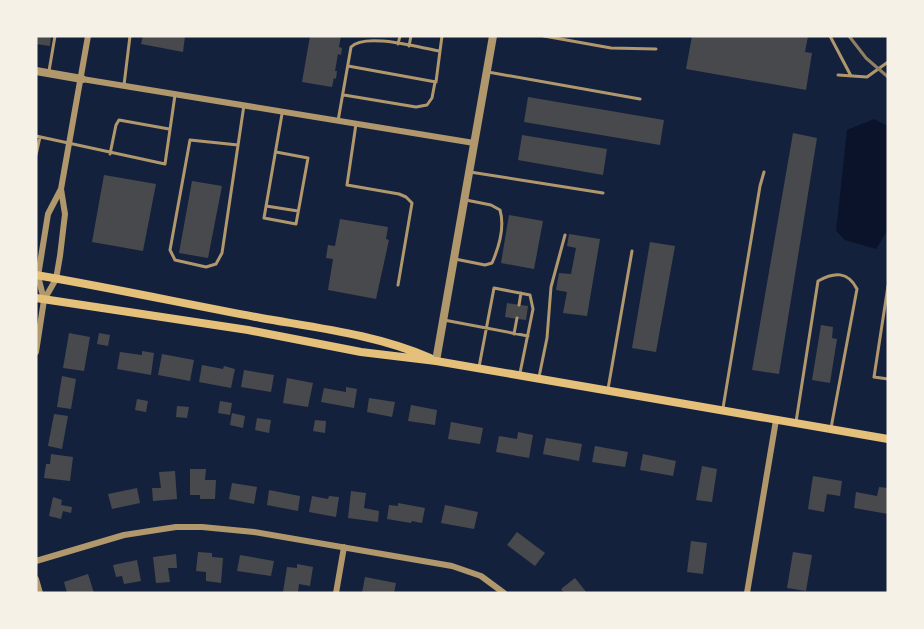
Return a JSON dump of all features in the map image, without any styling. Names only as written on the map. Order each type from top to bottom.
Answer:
[{"type":"main road","points":[[37,276],[367,338],[413,351],[436,361]]},
{"type":"main road","points":[[40,299],[248,330],[361,352],[436,361],[888,439]]},
{"type":"street","points":[[36,352],[40,299],[37,276],[48,214],[61,189],[88,36]]},
{"type":"street","points":[[436,361],[492,36]]},
{"type":"street","points":[[36,71],[474,143]]},
{"type":"street","points":[[40,299],[56,279],[65,214],[61,189]]},
{"type":"street","points":[[747,593],[776,420]]},
{"type":"street","points":[[36,561],[124,535],[176,527],[232,528],[452,566],[481,576],[504,593]]},
{"type":"street","points":[[336,593],[344,547]]},
{"type":"street","points":[[36,579],[40,593]]},
{"type":"lane","points":[[48,73],[55,36]]},
{"type":"lane","points":[[124,86],[130,36]]},
{"type":"lane","points":[[398,44],[399,36]]},
{"type":"lane","points":[[409,46],[411,36]]},
{"type":"lane","points":[[343,95],[416,107],[427,105],[432,98],[442,36]]},
{"type":"lane","points":[[544,36],[611,48],[656,49]]},
{"type":"lane","points":[[830,36],[851,76]]},
{"type":"lane","points":[[338,121],[351,47],[355,42],[365,40],[440,51]]},
{"type":"lane","points":[[838,75],[867,77],[888,62]]},
{"type":"lane","points":[[348,66],[435,82]]},
{"type":"lane","points":[[486,72],[640,99]]},
{"type":"lane","points":[[36,154],[38,137],[165,164],[176,94]]},
{"type":"lane","points":[[238,145],[190,140],[170,250],[175,260],[206,267],[216,264],[222,253],[244,105]]},
{"type":"lane","points":[[276,152],[308,158],[296,224],[264,218],[283,112]]},
{"type":"lane","points":[[110,154],[119,120],[169,129]]},
{"type":"lane","points":[[356,124],[347,185],[399,194],[412,203],[398,285]]},
{"type":"lane","points":[[469,171],[603,193]]},
{"type":"lane","points":[[723,410],[764,172]]},
{"type":"lane","points":[[453,259],[485,265],[492,263],[501,234],[500,210],[491,205],[464,200]]},
{"type":"lane","points":[[266,206],[298,211]]},
{"type":"lane","points":[[539,379],[547,338],[551,287],[565,235]]},
{"type":"lane","points":[[608,391],[632,251]]},
{"type":"lane","points":[[796,424],[818,281],[831,274],[846,276],[853,281],[857,289],[830,430]]},
{"type":"lane","points":[[888,286],[886,311],[874,377],[888,379]]},
{"type":"lane","points":[[479,369],[494,288],[530,295],[533,309],[520,376]]},
{"type":"lane","points":[[519,305],[521,293]]},
{"type":"lane","points":[[514,334],[517,318]]},
{"type":"lane","points":[[442,320],[528,336]]},
{"type":"water","points":[[874,119],[888,126],[888,230],[876,249],[845,240],[836,231],[847,130]]},
{"type":"building","points":[[36,36],[51,36],[50,46],[36,44]]},
{"type":"building","points":[[143,36],[185,36],[183,52],[141,44]]},
{"type":"building","points":[[310,36],[341,36],[339,47],[342,48],[341,55],[338,54],[336,79],[334,78],[332,87],[302,82]]},
{"type":"building","points":[[692,36],[808,36],[805,52],[812,53],[806,90],[686,69]]},
{"type":"building","points":[[528,97],[664,120],[660,145],[524,122]]},
{"type":"building","points":[[793,133],[817,138],[779,374],[752,370]]},
{"type":"building","points":[[522,135],[607,149],[603,175],[518,160]]},
{"type":"building","points":[[104,175],[156,184],[143,251],[92,242]]},
{"type":"building","points":[[192,181],[222,186],[208,258],[179,253]]},
{"type":"building","points":[[509,215],[543,221],[534,269],[501,263]]},
{"type":"building","points":[[340,219],[388,227],[386,239],[389,240],[376,299],[328,290],[333,259],[326,258],[328,245],[335,246]]},
{"type":"building","points":[[569,234],[600,239],[587,316],[563,313],[567,292],[556,290],[559,273],[571,274],[576,248],[567,246]]},
{"type":"building","points":[[650,242],[675,246],[656,352],[632,348]]},
{"type":"building","points":[[507,303],[528,306],[526,320],[505,317]]},
{"type":"building","points":[[821,325],[833,327],[832,338],[837,339],[830,383],[812,380]]},
{"type":"building","points":[[69,333],[90,337],[84,371],[63,368]]},
{"type":"building","points":[[99,333],[110,335],[108,346],[97,344]]},
{"type":"building","points":[[142,351],[154,353],[151,375],[117,369],[120,352],[142,355]]},
{"type":"building","points":[[162,354],[194,360],[190,381],[158,375]]},
{"type":"building","points":[[202,365],[235,369],[231,388],[199,382]]},
{"type":"building","points":[[244,370],[274,375],[271,392],[241,387]]},
{"type":"building","points":[[62,376],[76,379],[71,409],[57,407]]},
{"type":"building","points":[[287,378],[313,383],[308,407],[283,403]]},
{"type":"building","points":[[346,387],[357,389],[354,408],[321,402],[324,388],[346,392]]},
{"type":"building","points":[[369,398],[395,402],[392,417],[367,412]]},
{"type":"building","points":[[137,399],[148,401],[146,412],[135,410]]},
{"type":"building","points":[[220,401],[232,403],[230,415],[218,413]]},
{"type":"building","points":[[411,405],[437,410],[435,425],[408,421]]},
{"type":"building","points":[[177,406],[189,407],[187,418],[176,417]]},
{"type":"building","points":[[232,413],[245,416],[243,428],[230,425]]},
{"type":"building","points":[[54,414],[68,416],[62,449],[48,446]]},
{"type":"building","points":[[257,418],[271,420],[269,433],[255,430]]},
{"type":"building","points":[[315,420],[326,421],[325,433],[313,431]]},
{"type":"building","points":[[451,422],[483,428],[480,444],[448,439]]},
{"type":"building","points":[[518,432],[533,435],[529,458],[496,452],[499,436],[517,439]]},
{"type":"building","points":[[546,438],[582,444],[579,461],[543,454]]},
{"type":"building","points":[[595,446],[628,452],[625,467],[592,462]]},
{"type":"building","points":[[51,454],[73,457],[70,481],[44,478],[46,464],[50,464]]},
{"type":"building","points":[[643,454],[676,461],[673,476],[640,470]]},
{"type":"building","points":[[702,466],[717,469],[712,502],[696,500]]},
{"type":"building","points":[[190,469],[206,469],[205,480],[216,480],[215,499],[200,499],[200,495],[190,495]]},
{"type":"building","points":[[175,471],[177,499],[153,501],[152,488],[161,488],[159,472]]},
{"type":"building","points":[[813,476],[842,481],[840,496],[827,494],[824,512],[808,509]]},
{"type":"building","points":[[232,483],[257,487],[254,504],[229,499]]},
{"type":"building","points":[[879,487],[888,488],[888,514],[854,508],[856,492],[877,496]]},
{"type":"building","points":[[137,488],[140,503],[112,509],[108,494]]},
{"type":"building","points":[[269,490],[300,496],[298,511],[267,505]]},
{"type":"building","points":[[351,491],[366,493],[364,508],[379,511],[378,522],[348,518]]},
{"type":"building","points":[[312,496],[328,499],[329,496],[339,497],[336,517],[309,512]]},
{"type":"building","points":[[53,497],[62,500],[61,505],[72,507],[71,513],[63,511],[61,519],[49,516]]},
{"type":"building","points":[[398,503],[425,508],[422,523],[387,519],[389,505],[398,506]]},
{"type":"building","points":[[445,505],[478,512],[474,529],[441,523]]},
{"type":"building","points":[[517,532],[545,553],[535,566],[507,545]]},
{"type":"building","points":[[691,541],[707,543],[703,574],[687,572]]},
{"type":"building","points":[[198,552],[212,553],[212,557],[223,558],[221,583],[206,581],[206,572],[196,571]]},
{"type":"building","points":[[793,552],[812,555],[806,591],[787,588]]},
{"type":"building","points":[[176,554],[177,568],[168,568],[170,582],[156,583],[153,557]]},
{"type":"building","points":[[240,555],[274,561],[271,576],[237,571]]},
{"type":"building","points":[[137,560],[141,581],[124,584],[122,576],[116,577],[113,565]]},
{"type":"building","points":[[297,564],[313,567],[310,586],[299,584],[298,593],[283,592],[287,567],[297,568]]},
{"type":"building","points":[[88,574],[94,593],[67,593],[64,582]]},
{"type":"building","points":[[365,577],[396,583],[394,593],[362,593]]},
{"type":"building","points":[[575,578],[587,593],[564,593],[561,589]]},
{"type":"railway","points":[[849,36],[866,58],[888,77]]}]
